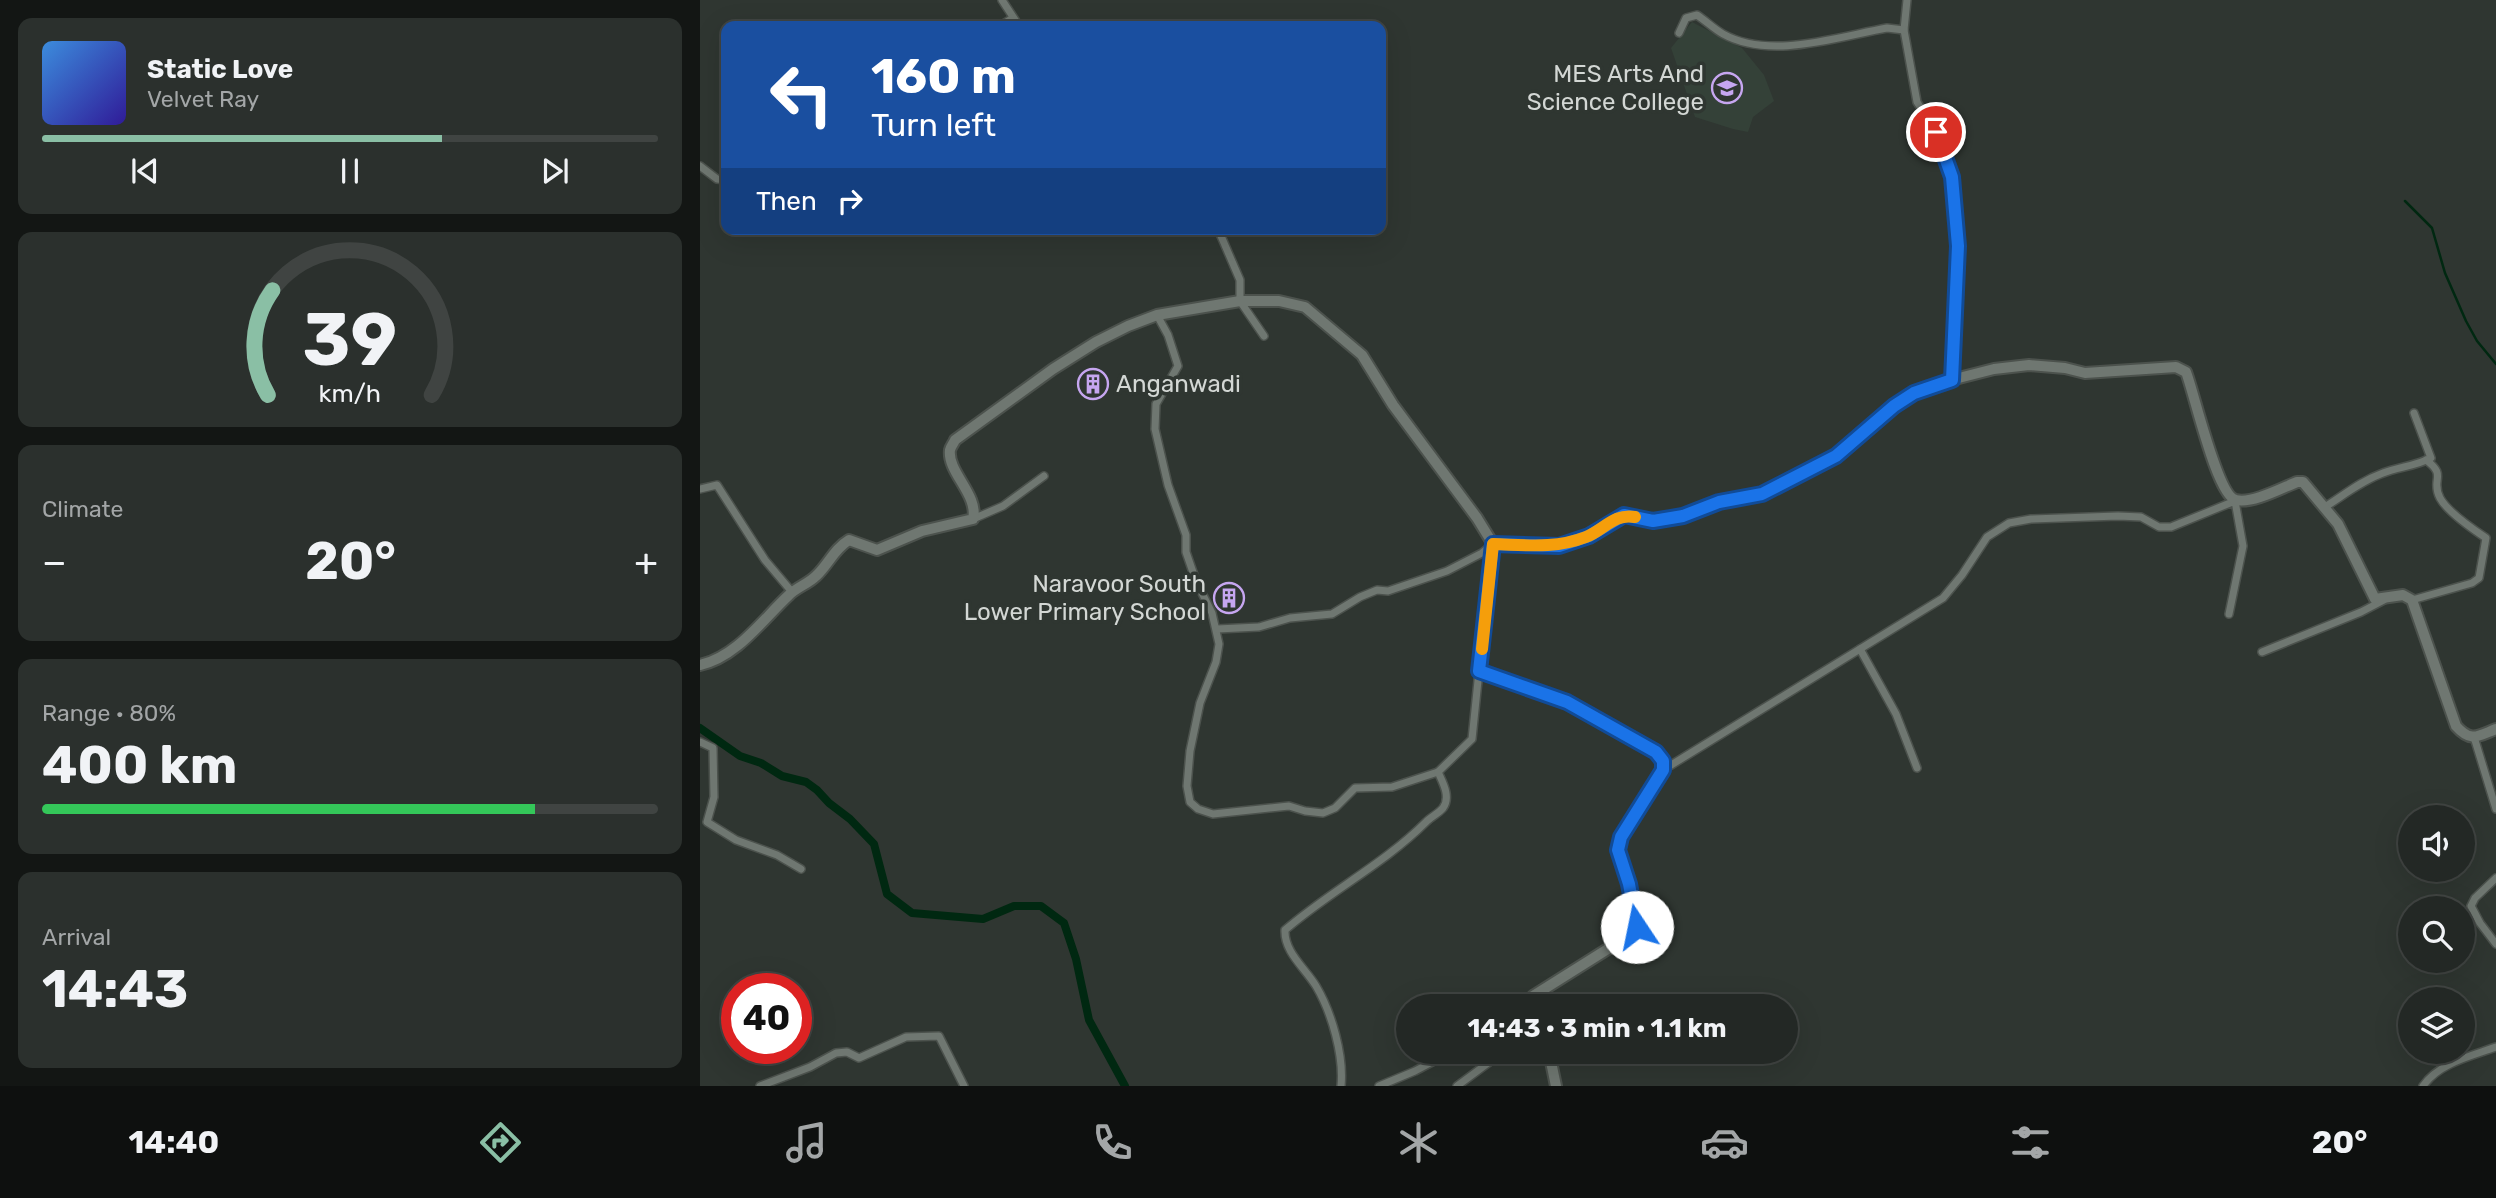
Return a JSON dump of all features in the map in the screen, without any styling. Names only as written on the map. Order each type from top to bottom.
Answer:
[{"type":"street","points":[[1002,0],[1015,21]]},
{"type":"street","points":[[1907,0],[1904,30],[1917,102],[1936,132],[1952,177],[1958,246],[1952,380]]},
{"type":"street","points":[[1679,33],[1686,18],[1697,15],[1725,36],[1756,45],[1784,47],[1887,28],[1904,30]]},
{"type":"street","points":[[1008,21],[1013,18]]},
{"type":"street","points":[[700,166],[721,179]]},
{"type":"street","points":[[1221,235],[1240,280],[1240,301],[1264,336]]},
{"type":"street","points":[[973,519],[971,500],[952,462],[950,450],[956,440],[1053,369],[1096,342],[1128,326],[1157,316],[1240,301],[1279,301],[1305,307],[1362,355],[1393,405],[1477,518],[1493,544],[1472,739],[1438,772],[1392,787],[1355,788],[1335,808],[1323,813],[1289,806],[1213,814],[1198,809],[1190,802],[1187,772],[1200,704],[1216,662],[1219,644],[1217,629],[1186,552],[1186,535],[1168,485],[1155,429],[1156,404],[1178,366],[1168,335],[1157,316]]},
{"type":"street","points":[[1217,629],[1259,627],[1290,618],[1332,614],[1377,590],[1388,591],[1447,570],[1482,553],[1493,544],[1559,546],[1589,536],[1624,515],[1653,521],[1683,516],[1719,502],[1762,494],[1836,456],[1894,406],[1914,393],[1994,369],[2029,365],[2065,368],[2085,373],[2176,367],[2186,372],[2219,479],[2228,495],[2235,500],[2243,546],[2229,614]]},
{"type":"street","points":[[2325,507],[2366,479],[2431,458],[2414,413]]},
{"type":"street","points":[[2412,600],[2472,583],[2479,578],[2486,538],[2449,511],[2436,488],[2439,474],[2437,469],[2426,460]]},
{"type":"street","points":[[700,665],[729,653],[792,592],[816,577],[841,544],[849,540],[877,550],[922,531],[973,519],[1003,506],[1044,477]]},
{"type":"street","points":[[1543,994],[1630,935],[1637,927],[1629,884],[1618,850],[1621,837],[1663,770],[1943,598],[1987,537],[2009,523],[2031,519],[2118,516],[2141,517],[2159,527],[2171,527],[2235,500],[2252,499],[2303,482],[2338,524],[2370,593],[2375,599],[2384,600]]},
{"type":"street","points":[[700,489],[717,485],[765,560],[792,592]]},
{"type":"street","points":[[2262,652],[2384,600],[2403,595],[2412,600],[2456,726],[2464,735],[2474,737],[2496,729]]},
{"type":"street","points":[[1860,649],[1896,714],[1917,768]]},
{"type":"street","points":[[1479,671],[1567,702],[1656,752],[1663,761],[1663,770]]},
{"type":"street","points":[[2474,737],[2496,810]]},
{"type":"street","points":[[700,742],[713,748],[714,797],[707,822],[736,840],[777,855],[802,869]]},
{"type":"street","points":[[1341,1086],[1343,1068],[1323,1000],[1284,941],[1285,930],[1415,834],[1443,807],[1445,788],[1438,772]]},
{"type":"street","points":[[2496,878],[2474,898],[2471,906],[2496,944]]},
{"type":"street","points":[[760,1086],[810,1067],[836,1053],[847,1052],[859,1058],[906,1037],[939,1036],[964,1086]]},
{"type":"street","points":[[2423,1086],[2444,1067],[2496,1047]]},
{"type":"street","points":[[1379,1086],[1429,1064]]},
{"type":"street","points":[[1457,1086],[1487,1064]]},
{"type":"street","points":[[1551,1064],[1556,1086]]},
{"type":"shaded area","name":"MES Arts And Science College","points":[[1692,22],[1742,48],[1764,75],[1774,101],[1753,117],[1748,132],[1695,117],[1671,48]]},
{"type":"waterway","points":[[2405,201],[2432,228],[2445,273],[2466,321],[2477,341],[2496,364]]},
{"type":"waterway","points":[[700,728],[740,756],[761,763],[782,776],[806,782],[817,790],[874,844],[887,894],[912,913],[983,919],[1014,906],[1041,906],[1064,923],[1076,959],[1089,1020],[1125,1086]]},
{"type":"slow traffic","points":[[1482,649],[1493,544],[1559,546],[1589,536],[1624,515],[1635,517]]},
{"type":"place","name":"MES Arts And Science College","points":[[1727,88]]},
{"type":"place","name":"Anganwadi","points":[[1093,384]]},
{"type":"place","name":"Naravoor South Lower Primary School","points":[[1229,598]]},
{"type":"route","points":[[1637,927],[1629,884],[1618,850],[1621,837],[1663,770],[1663,761],[1656,752],[1567,702],[1479,671],[1493,544],[1559,546],[1589,536],[1624,515],[1653,521],[1683,516],[1719,502],[1762,494],[1836,456],[1894,406],[1914,393],[1952,380],[1958,246],[1952,177],[1936,132]]}]
